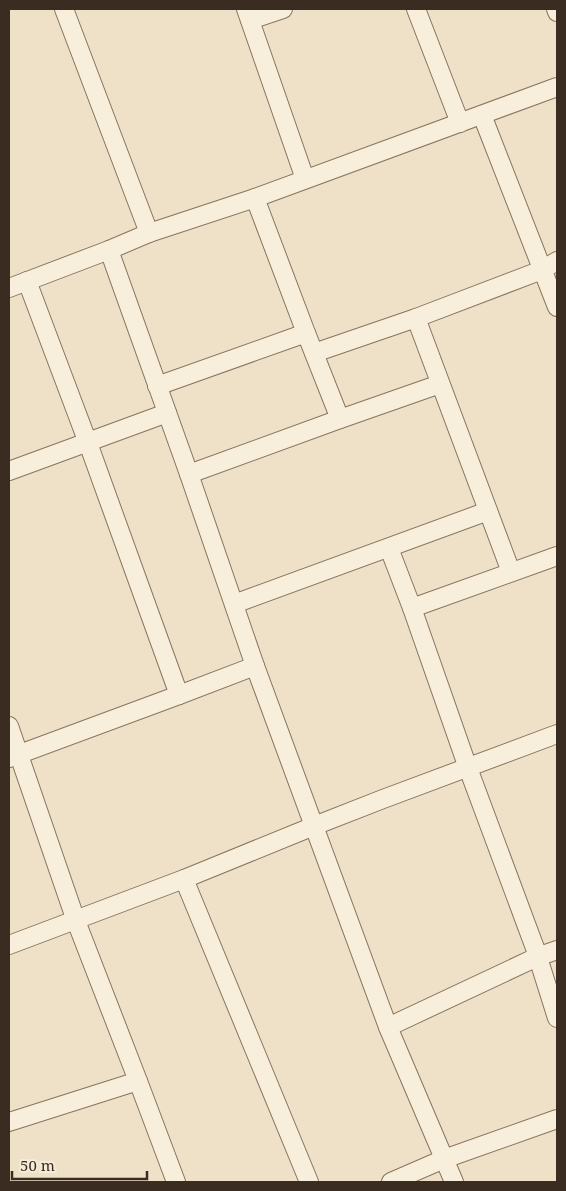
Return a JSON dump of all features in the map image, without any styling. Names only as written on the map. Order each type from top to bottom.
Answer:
[{"type":"street","points":[[64,9],[149,233]]},
{"type":"street","points":[[282,9],[248,14],[305,179]]},
{"type":"street","points":[[416,9],[460,124]]},
{"type":"street","points":[[9,288],[149,233],[255,198],[557,87]]},
{"type":"street","points":[[482,116],[557,307]]},
{"type":"street","points":[[255,198],[340,419]]},
{"type":"street","points":[[109,250],[255,666],[388,1027],[454,1182]]},
{"type":"street","points":[[314,353],[416,318],[542,270],[557,261]]},
{"type":"street","points":[[27,281],[179,695]]},
{"type":"street","points":[[416,318],[512,572]]},
{"type":"street","points":[[157,386],[306,333]]},
{"type":"street","points":[[189,474],[440,384]]},
{"type":"street","points":[[9,471],[167,413]]},
{"type":"street","points":[[234,604],[488,511]]},
{"type":"street","points":[[389,548],[537,957],[557,1018]]},
{"type":"street","points":[[412,608],[557,556]]},
{"type":"street","points":[[13,756],[255,666]]},
{"type":"street","points":[[9,726],[13,756],[176,1182]]},
{"type":"street","points":[[9,945],[76,921],[314,826],[557,734]]},
{"type":"street","points":[[184,879],[309,1182]]},
{"type":"street","points":[[388,1027],[537,957],[557,950]]},
{"type":"street","points":[[9,1122],[138,1080]]},
{"type":"street","points":[[390,1182],[444,1159],[557,1119]]}]
